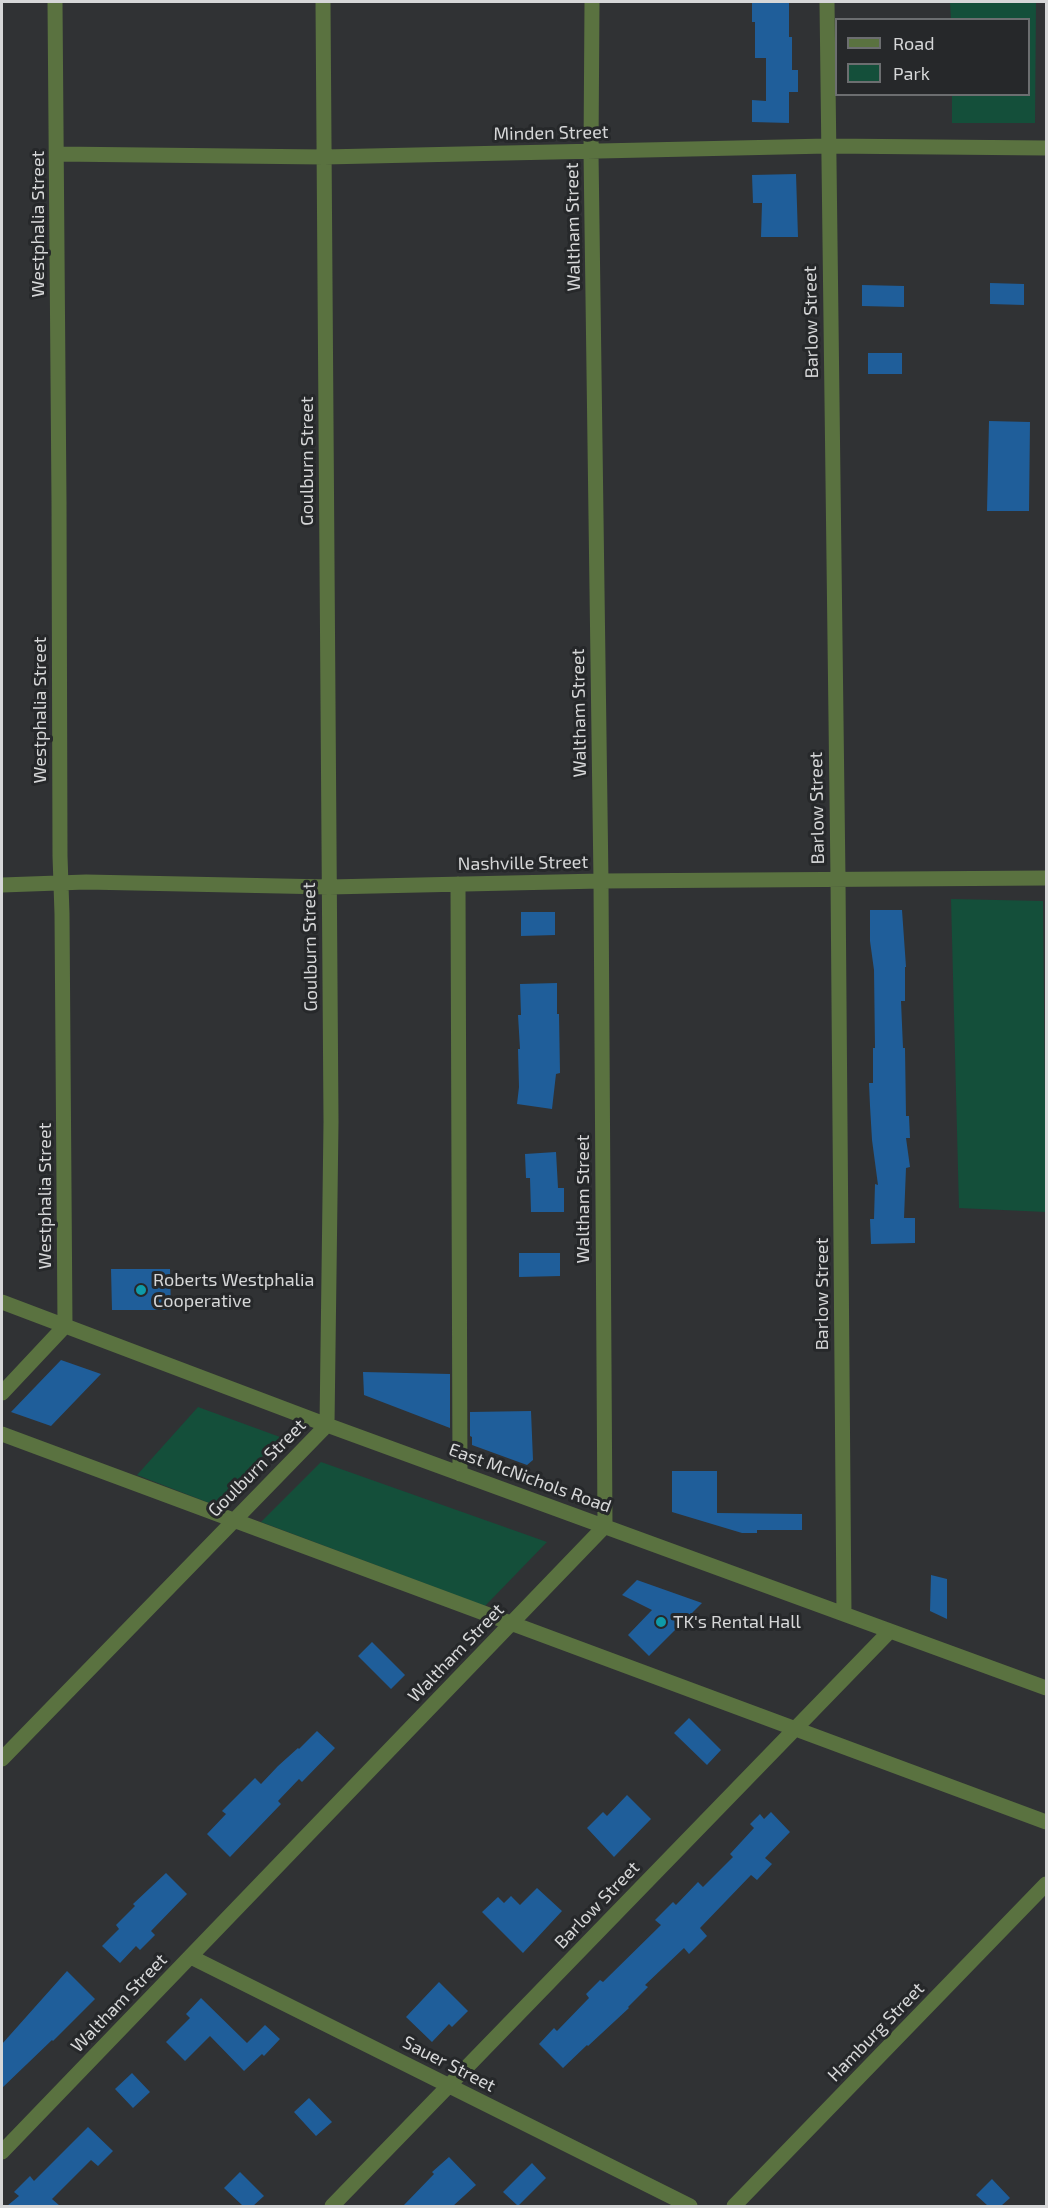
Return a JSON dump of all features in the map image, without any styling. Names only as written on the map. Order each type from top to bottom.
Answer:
[{"type":"street","name":"Westphalia Street","points":[[55,2],[65,1326]]},
{"type":"street","name":"Goulburn Street","points":[[2,1759],[232,1520],[327,1425],[331,1122],[323,2]]},
{"type":"street","name":"Waltham Street","points":[[2,2152],[605,1526],[601,881],[591,152],[592,2]]},
{"type":"street","name":"Barlow Street","points":[[827,2],[844,1614]]},
{"type":"street","name":"Minden Street","points":[[57,154],[324,158],[828,146],[1047,148]]},
{"type":"street","name":"Nashville Street","points":[[2,885],[329,887],[601,881],[1047,878]]},
{"type":"street","points":[[458,884],[460,1474]]},
{"type":"street","name":"East McNichols Road","points":[[2,1302],[327,1425],[1047,1688]]},
{"type":"street","points":[[2,1393],[65,1326]]},
{"type":"street","points":[[2,1434],[1047,1822]]},
{"type":"street","name":"Barlow Street","points":[[332,2206],[890,1630]]},
{"type":"street","name":"Hamburg Street","points":[[734,2206],[1047,1884]]},
{"type":"street","name":"Sauer Street","points":[[191,1957],[690,2206]]},
{"type":"green space","points":[[950,2],[1036,2],[1035,123],[952,123],[952,96],[1030,96],[1030,18],[951,18]]},
{"type":"green space","points":[[951,899],[1043,901],[1046,1212],[959,1208]]},
{"type":"green space","points":[[198,1407],[280,1437],[217,1506],[137,1475]]},
{"type":"green space","points":[[321,1462],[547,1542],[485,1606],[261,1522]]},
{"type":"building","points":[[752,2],[789,2],[792,70],[798,70],[798,92],[789,92],[789,123],[752,122],[752,100],[766,101],[766,58],[755,58],[755,22],[752,22]]},
{"type":"building","points":[[796,174],[798,237],[761,237],[762,203],[753,203],[752,175]]},
{"type":"building","points":[[990,283],[1024,284],[1024,305],[990,304]]},
{"type":"building","points":[[862,285],[904,286],[904,307],[862,306]]},
{"type":"building","points":[[868,353],[902,353],[902,374],[868,374]]},
{"type":"building","points":[[989,421],[1030,422],[1029,511],[987,511]]},
{"type":"building","points":[[870,910],[902,910],[906,967],[905,1001],[901,1001],[903,1048],[905,1048],[906,1116],[909,1116],[910,1138],[906,1138],[910,1167],[906,1168],[904,1218],[915,1218],[915,1243],[871,1244],[870,1219],[874,1219],[875,1184],[878,1185],[872,1140],[869,1083],[873,1083],[873,1048],[875,1048],[874,970],[870,941]]},
{"type":"building","points":[[521,912],[555,912],[555,935],[521,936]]},
{"type":"building","points":[[557,983],[560,1073],[556,1074],[552,1109],[517,1104],[520,984]]},
{"type":"building","points":[[556,1152],[558,1188],[564,1188],[564,1212],[531,1212],[530,1178],[526,1178],[525,1154]]},
{"type":"building","points":[[519,1253],[560,1253],[560,1276],[519,1277]]},
{"type":"building","name":"Roberts Westphalia Cooperative","points":[[111,1269],[170,1269],[171,1310],[112,1310]]},
{"type":"building","points":[[61,1360],[101,1374],[51,1426],[11,1412]]},
{"type":"building","points":[[363,1372],[450,1374],[450,1428],[364,1395]]},
{"type":"building","points":[[531,1411],[533,1460],[527,1465],[472,1445],[470,1412]]},
{"type":"building","points":[[672,1471],[717,1471],[717,1513],[802,1514],[802,1530],[757,1530],[757,1533],[742,1533],[672,1512]]},
{"type":"building","points":[[931,1575],[947,1579],[947,1619],[930,1611]]},
{"type":"building","name":"TK's Rental Hall","points":[[637,1580],[702,1603],[649,1656],[628,1635],[652,1610],[622,1595]]},
{"type":"building","points":[[372,1642],[405,1675],[391,1689],[358,1656]]},
{"type":"building","points":[[689,1718],[721,1750],[707,1765],[674,1733]]},
{"type":"building","points":[[317,1731],[335,1748],[302,1782],[299,1779],[278,1801],[281,1804],[230,1857],[207,1834],[226,1814],[222,1811],[255,1778],[261,1784]]},
{"type":"building","points":[[627,1795],[651,1819],[614,1857],[587,1828],[603,1812],[607,1816]]},
{"type":"building","points":[[771,1812],[790,1832],[765,1858],[772,1864],[757,1880],[751,1875],[700,1928],[707,1936],[689,1954],[684,1948],[645,1985],[648,1987],[629,2008],[563,2068],[539,2044],[554,2028],[557,2031],[589,1998],[586,1994],[600,1980],[603,1982],[661,1925],[655,1920],[673,1902],[676,1905],[698,1882],[703,1887],[733,1857],[730,1854],[754,1828],[750,1824],[760,1814],[764,1819]]},
{"type":"building","points":[[166,1873],[187,1894],[151,1931],[155,1935],[140,1950],[136,1946],[120,1963],[102,1946],[119,1929],[116,1925],[135,1906],[133,1904]]},
{"type":"building","points":[[537,1888],[562,1911],[523,1953],[482,1912],[498,1897],[504,1903],[511,1896],[520,1905]]},
{"type":"building","points":[[67,1971],[95,1999],[2,2088],[2,2044]]},
{"type":"building","points":[[439,1982],[468,2011],[452,2027],[449,2024],[432,2042],[406,2017]]},
{"type":"building","points":[[201,1998],[247,2043],[265,2025],[280,2039],[264,2056],[262,2054],[244,2071],[210,2036],[185,2061],[166,2042],[190,2018],[186,2014]]},
{"type":"building","points":[[132,2073],[150,2092],[133,2108],[115,2089]]},
{"type":"building","points":[[309,2098],[332,2122],[316,2136],[294,2112]]},
{"type":"building","points":[[88,2127],[113,2151],[98,2166],[91,2160],[52,2199],[60,2206],[7,2206],[19,2196],[14,2192],[30,2176],[34,2181]]},
{"type":"building","points":[[449,2157],[476,2185],[453,2206],[403,2206],[434,2174],[432,2172]]},
{"type":"building","points":[[532,2163],[546,2178],[518,2206],[503,2192]]},
{"type":"building","points":[[240,2172],[264,2196],[253,2206],[243,2206],[224,2188]]},
{"type":"building","points":[[992,2179],[1010,2198],[1001,2206],[988,2206],[976,2195]]},
{"type":"place","name":"Roberts Westphalia Cooperative","points":[[141,1290]]},
{"type":"place","name":"TK's Rental Hall","points":[[661,1622]]}]
